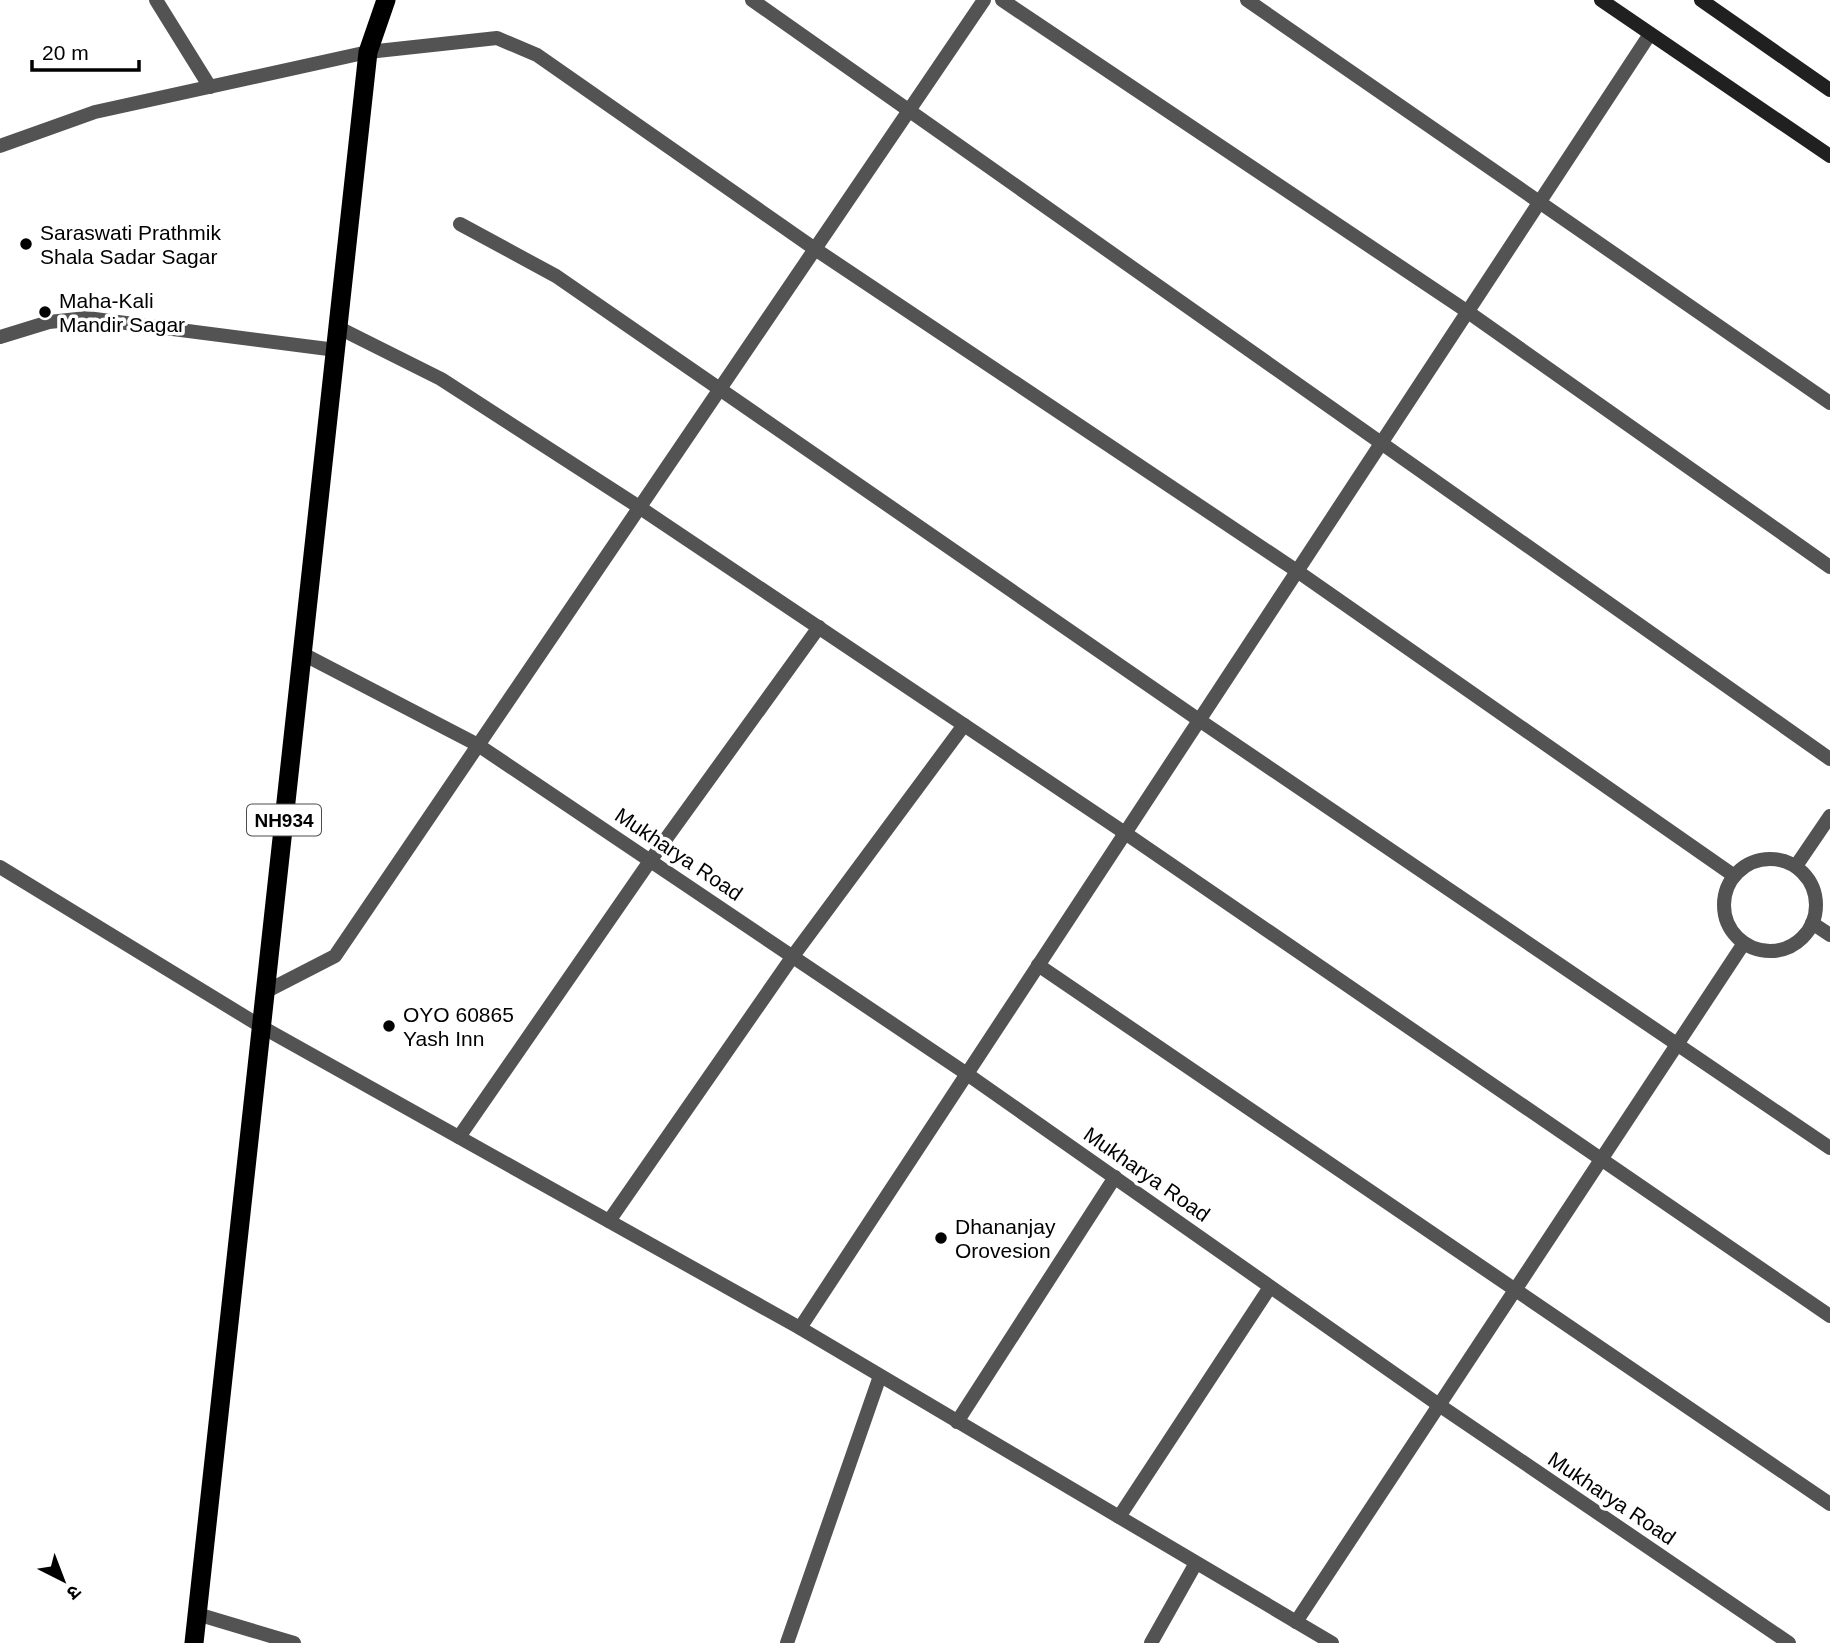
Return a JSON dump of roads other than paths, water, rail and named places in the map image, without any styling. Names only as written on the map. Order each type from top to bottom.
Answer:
[{"type":"highway","name":"NH934","points":[[194,1643],[369,52],[386,0]]},
{"type":"main road","points":[[1601,0],[1830,156]]},
{"type":"main road","points":[[1701,0],[1830,90]]},
{"type":"street","points":[[156,0],[210,87]]},
{"type":"street","points":[[752,0],[1382,441],[1830,759]]},
{"type":"street","points":[[265,992],[335,956],[984,0]]},
{"type":"street","points":[[1002,0],[1468,312],[1830,567]]},
{"type":"street","points":[[1247,0],[1538,204],[1830,403]]},
{"type":"street","points":[[800,1328],[1650,34]]},
{"type":"street","points":[[0,146],[95,112],[369,52],[497,38],[537,55],[815,249],[1297,571],[1733,875]]},
{"type":"street","points":[[460,224],[540,266],[1199,720],[1830,1148]]},
{"type":"street","points":[[0,337],[49,322],[87,318],[336,350]]},
{"type":"street","points":[[339,328],[441,379],[639,507],[1125,833],[1830,1316]]},
{"type":"street","points":[[459,1137],[650,860],[819,628]]},
{"type":"street","name":"Mukharya Road","points":[[303,654],[478,745],[967,1074],[1439,1405],[1789,1643]]},
{"type":"street","points":[[609,1221],[793,956],[964,724]]},
{"type":"street","points":[[1796,866],[1830,816]]},
{"type":"street","points":[[1765,858],[1796,866],[1807,877],[1814,892],[1816,908],[1812,923],[1803,937],[1790,946],[1775,951],[1759,950],[1744,943],[1732,932],[1725,918],[1723,902],[1733,875],[1749,863],[1765,858]]},
{"type":"street","points":[[0,867],[262,1027],[800,1328],[1332,1643]]},
{"type":"street","points":[[1812,923],[1830,935]]},
{"type":"street","points":[[1296,1622],[1744,943]]},
{"type":"street","points":[[1038,965],[1830,1504]]},
{"type":"street","points":[[957,1422],[1115,1177]]},
{"type":"street","points":[[1119,1517],[1270,1287]]},
{"type":"street","points":[[788,1643],[880,1376]]},
{"type":"street","points":[[1151,1643],[1196,1563]]},
{"type":"street","points":[[197,1614],[294,1643]]},
{"type":"place","name":"Saraswati Prathmik Shala Sadar Sagar","points":[[26,244]]},
{"type":"place","name":"Maha-Kali Mandir Sagar","points":[[45,312]]},
{"type":"place","name":"OYO 60865 Yash Inn","points":[[389,1026]]},
{"type":"place","name":"Dhananjay Orovesion","points":[[941,1238]]}]
